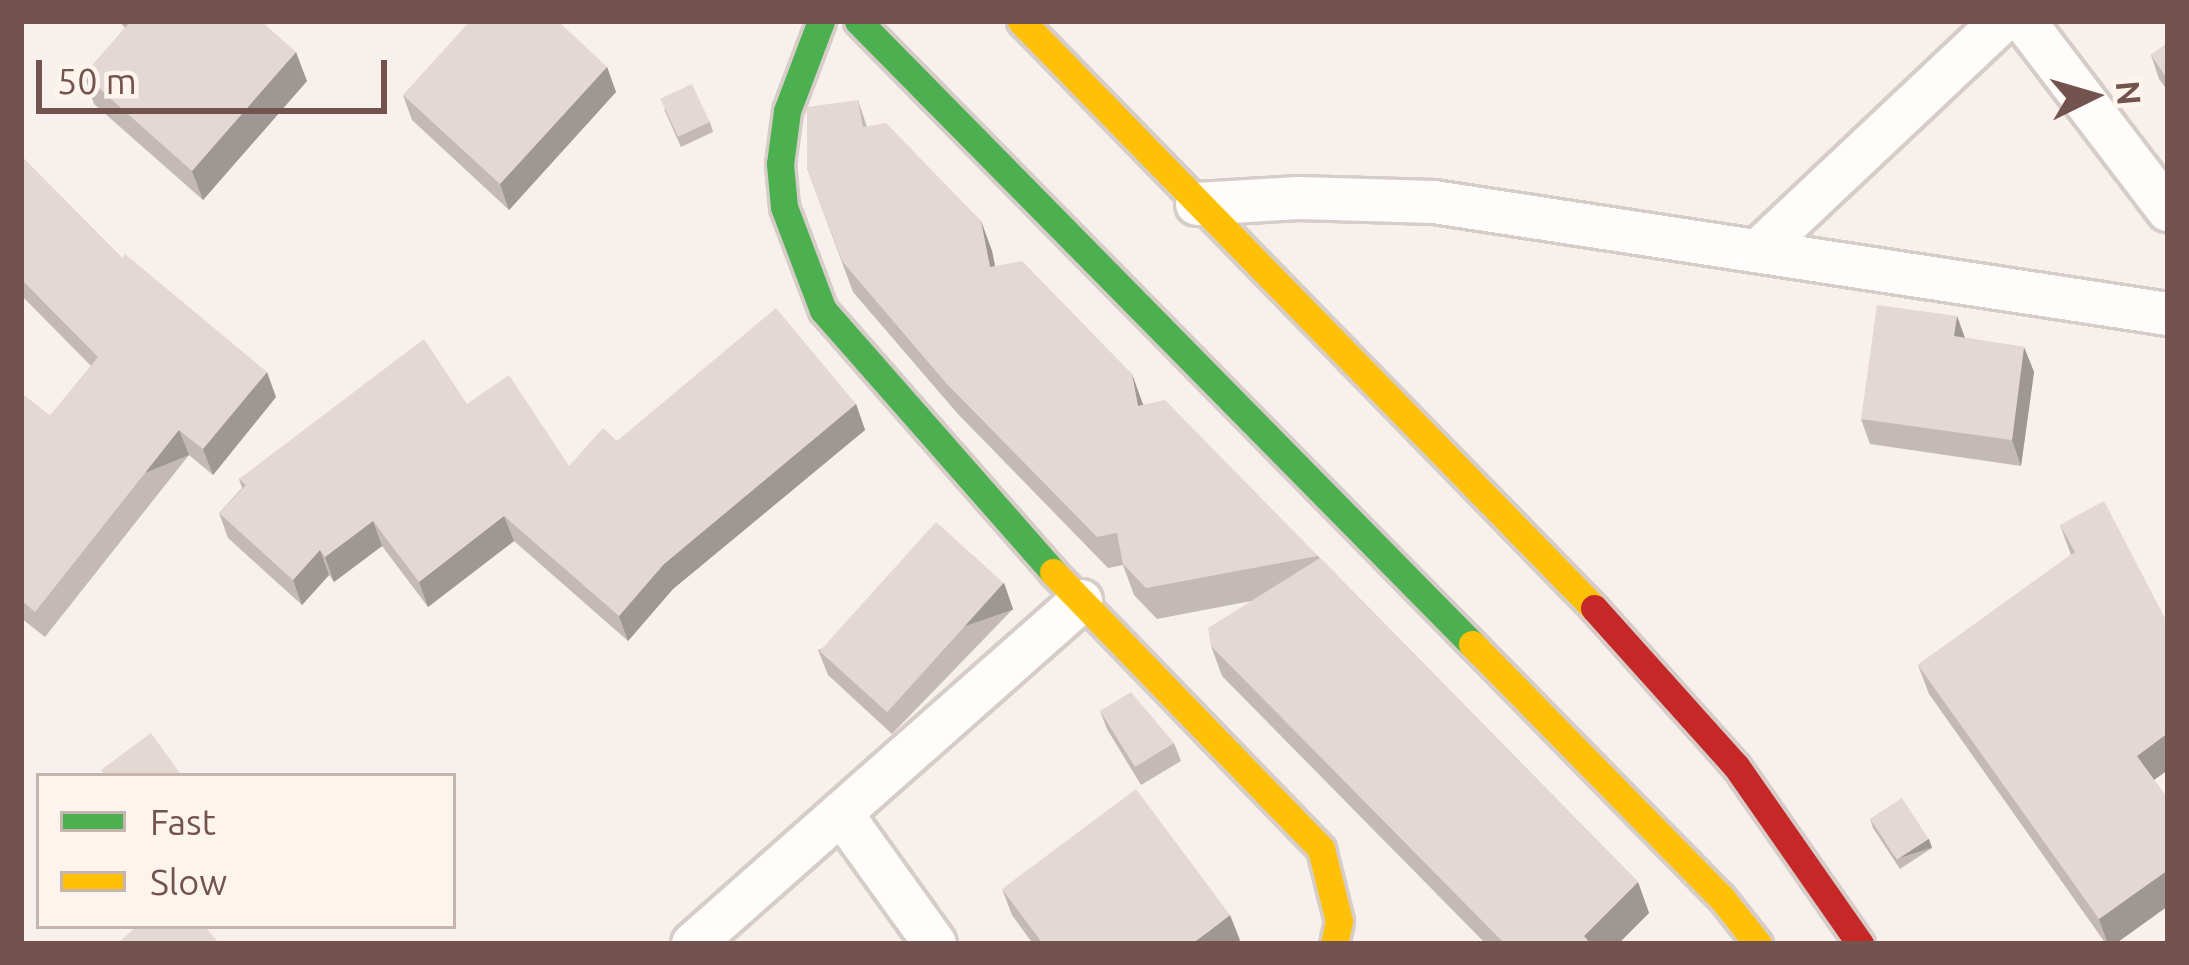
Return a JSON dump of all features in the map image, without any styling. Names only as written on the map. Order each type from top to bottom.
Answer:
[{"type":"main road","points":[[821,21],[787,111],[780,164],[784,206],[823,310],[1005,523],[1321,849],[1327,936]]},
{"type":"main road","points":[[858,21],[1721,897],[1758,944]]},
{"type":"main road","points":[[1021,21],[1647,663],[1736,766],[1860,944]]},
{"type":"street","points":[[1758,251],[2002,21]]},
{"type":"street","points":[[2024,21],[2168,209]]},
{"type":"street","points":[[1197,205],[1299,198],[1434,202],[2168,314]]},
{"type":"street","points":[[693,944],[1082,602]]},
{"type":"street","points":[[842,813],[934,944]]},
{"type":"building","points":[[131,21],[261,21],[296,52],[192,171],[84,75]]},
{"type":"building","points":[[470,21],[558,21],[607,67],[500,184],[403,95]]},
{"type":"building","points":[[2168,43],[2168,80],[2151,55]]},
{"type":"building","points":[[692,84],[710,122],[678,137],[660,99]]},
{"type":"building","points":[[858,100],[863,127],[886,123],[981,221],[990,267],[1022,261],[1132,374],[1138,406],[1165,400],[1318,556],[1146,588],[1123,564],[1117,533],[1097,537],[946,383],[842,261],[807,168],[807,107]]},
{"type":"building","points":[[21,156],[122,258],[125,254],[267,372],[203,449],[179,430],[35,612],[21,600],[21,393],[50,416],[98,357],[21,279]]},
{"type":"building","points":[[1877,305],[1957,316],[1954,336],[2024,347],[2012,440],[1861,419]]},
{"type":"building","points":[[776,308],[856,404],[664,564],[619,616],[504,516],[419,582],[373,521],[325,557],[320,550],[293,580],[219,513],[246,485],[239,479],[424,339],[467,404],[509,375],[569,466],[603,428],[617,441]]},
{"type":"building","points":[[2104,501],[2168,624],[2168,733],[2137,756],[2168,799],[2168,870],[2099,919],[1918,665],[2075,552],[2060,525]]},
{"type":"building","points":[[936,522],[1004,583],[887,712],[820,651]]},
{"type":"building","points":[[1320,558],[1638,882],[1584,936],[1591,944],[1505,944],[1211,646],[1208,628]]},
{"type":"building","points":[[1131,692],[1174,743],[1135,767],[1100,711]]},
{"type":"building","points":[[151,733],[180,773],[103,773]]},
{"type":"building","points":[[1136,789],[1230,915],[1192,944],[1043,944],[1002,889]]},
{"type":"building","points":[[1902,798],[1929,839],[1897,860],[1870,819]]},
{"type":"building","points":[[134,929],[207,929],[220,944],[117,944]]},
{"type":"traffic: fast","points":[[821,21],[787,111],[780,164],[784,207],[823,310],[1053,572]]},
{"type":"traffic: fast","points":[[858,21],[1472,644]]},
{"type":"traffic: slow","points":[[1021,21],[1594,608]]},
{"type":"traffic: slow","points":[[1053,572],[1321,849],[1339,921],[1334,944]]},
{"type":"traffic: slow","points":[[1472,644],[1721,897],[1758,944]]},
{"type":"traffic: jam","points":[[1594,608],[1736,766],[1860,944]]}]
